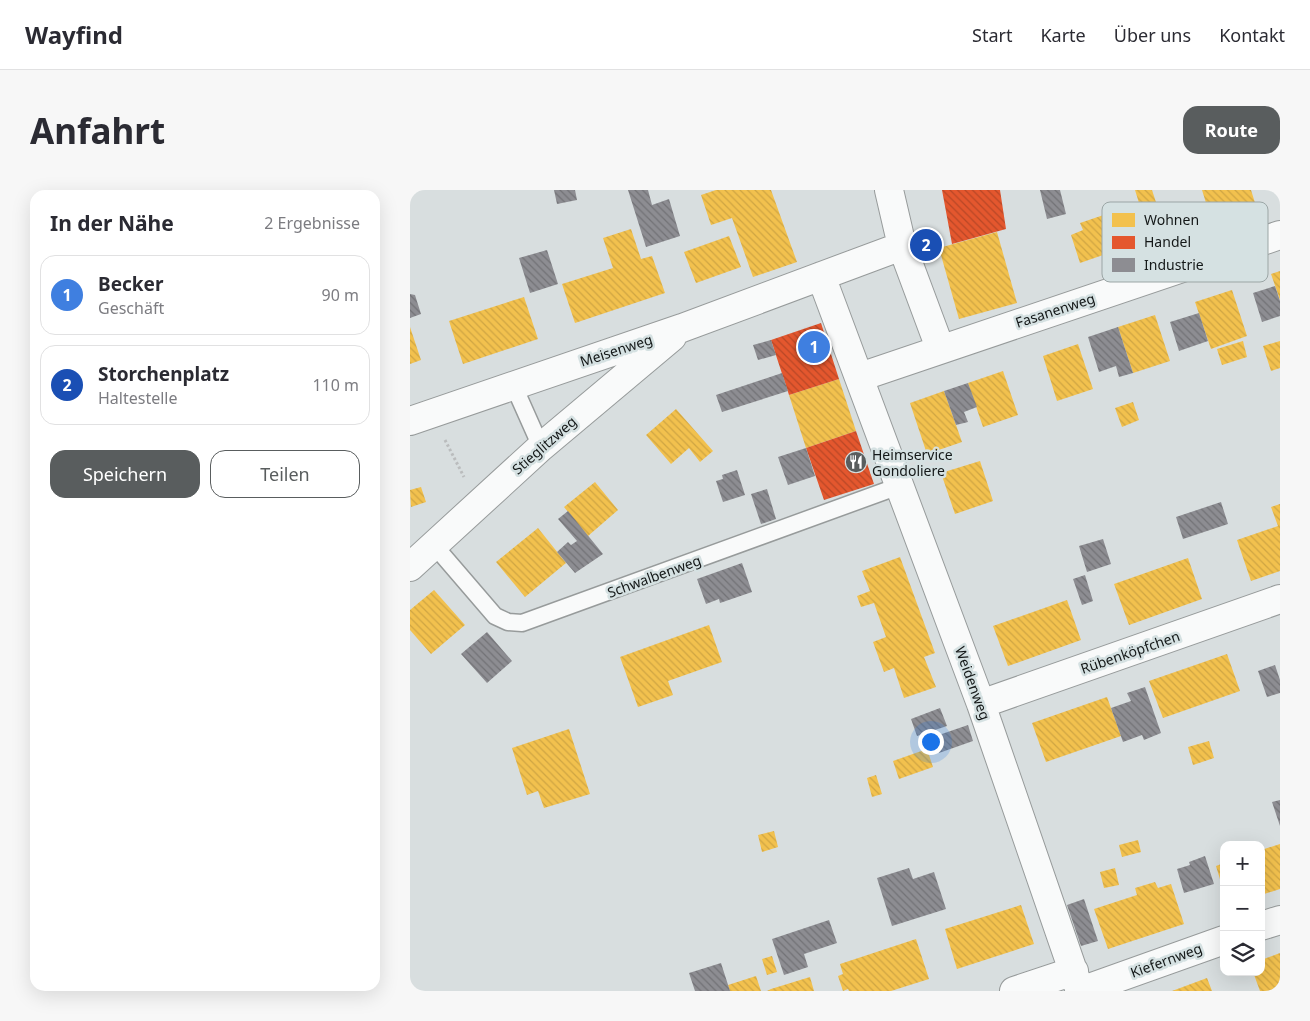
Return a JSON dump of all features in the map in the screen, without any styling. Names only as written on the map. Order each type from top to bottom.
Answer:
[{"type":"street","points":[[889,190],[902,246],[940,348]]},
{"type":"street","name":"Fasanenweg","points":[[1268,239],[1280,235]]},
{"type":"street","name":"Meisenweg","points":[[421,417],[513,384],[682,328],[902,246]]},
{"type":"street","name":"Weidenweg","points":[[820,276],[860,377],[981,704],[1078,984]]},
{"type":"street","name":"Fasanenweg","points":[[860,377],[940,348],[1139,282]]},
{"type":"street","name":"Stieglitzweg","points":[[410,567],[540,447],[682,328]]},
{"type":"street","name":"Rübenköpfchen","points":[[981,704],[1280,599]]},
{"type":"street","points":[[1265,925],[1280,920]]},
{"type":"street","name":"Kiefernweg","points":[[1014,991],[1078,984],[1220,941]]},
{"type":"lane","points":[[513,384],[540,447]]},
{"type":"lane","name":"Schwalbenweg","points":[[434,545],[495,616],[508,622],[522,623],[899,486]]},
{"type":"path","points":[[421,417],[478,504]]},
{"type":"building: Wohnen","points":[[716,190],[771,190],[797,262],[753,277],[732,218],[711,225],[701,195]]},
{"type":"building: Wohnen","points":[[1135,190],[1152,190],[1156,202],[1139,202]]},
{"type":"building: Wohnen","points":[[1202,190],[1251,190],[1255,202],[1206,202]]},
{"type":"building: Wohnen","points":[[1102,216],[1102,255],[1080,263],[1071,235],[1083,230],[1080,223]]},
{"type":"building: Wohnen","points":[[631,229],[641,259],[652,256],[665,293],[575,323],[562,284],[613,268],[603,238]]},
{"type":"building: Wohnen","points":[[997,232],[1017,303],[959,319],[939,248]]},
{"type":"building: Wohnen","points":[[729,236],[741,267],[696,283],[684,252]]},
{"type":"building: Wohnen","points":[[1280,271],[1280,300],[1271,274]]},
{"type":"building: Wohnen","points":[[1232,290],[1247,336],[1211,349],[1195,302]]},
{"type":"building: Wohnen","points":[[524,297],[538,339],[463,364],[449,321]]},
{"type":"building: Wohnen","points":[[1155,315],[1170,361],[1133,373],[1118,327]]},
{"type":"building: Wohnen","points":[[410,327],[421,360],[410,364]]},
{"type":"building: Wohnen","points":[[1243,341],[1247,357],[1222,365],[1217,349]]},
{"type":"building: Wohnen","points":[[1280,341],[1280,368],[1271,371],[1263,346]]},
{"type":"building: Wohnen","points":[[1078,344],[1093,389],[1057,401],[1043,356]]},
{"type":"building: Wohnen","points":[[1003,371],[1018,415],[983,427],[968,383]]},
{"type":"building: Wohnen","points":[[839,379],[856,431],[806,448],[789,395]]},
{"type":"building: Wohnen","points":[[944,391],[962,442],[927,454],[910,403]]},
{"type":"building: Wohnen","points":[[1133,402],[1139,420],[1122,427],[1115,408]]},
{"type":"building: Wohnen","points":[[676,409],[713,451],[700,462],[689,448],[671,464],[646,435]]},
{"type":"building: Wohnen","points":[[980,461],[993,501],[955,514],[941,473]]},
{"type":"building: Wohnen","points":[[595,482],[618,510],[588,536],[564,507]]},
{"type":"building: Wohnen","points":[[421,487],[426,502],[411,507],[410,490]]},
{"type":"building: Wohnen","points":[[1280,504],[1280,571],[1251,581],[1237,540],[1278,526],[1271,507]]},
{"type":"building: Wohnen","points":[[538,528],[566,563],[525,597],[496,562]]},
{"type":"building: Wohnen","points":[[900,557],[935,653],[924,657],[936,687],[904,698],[894,668],[884,672],[873,642],[886,637],[874,603],[861,607],[857,596],[870,591],[862,571]]},
{"type":"building: Wohnen","points":[[1188,558],[1202,599],[1129,625],[1114,584]]},
{"type":"building: Wohnen","points":[[434,590],[465,625],[431,654],[410,630],[410,610]]},
{"type":"building: Wohnen","points":[[1067,600],[1081,640],[1008,666],[993,626]]},
{"type":"building: Wohnen","points":[[709,625],[722,662],[668,681],[673,695],[638,707],[620,657]]},
{"type":"building: Wohnen","points":[[1227,654],[1240,691],[1163,718],[1149,681]]},
{"type":"building: Wohnen","points":[[1107,697],[1121,736],[1046,762],[1032,723]]},
{"type":"building: Wohnen","points":[[569,729],[590,794],[544,808],[538,791],[527,795],[512,748]]},
{"type":"building: Wohnen","points":[[1209,741],[1214,758],[1193,765],[1188,747]]},
{"type":"building: Wohnen","points":[[927,749],[933,767],[899,779],[893,761]]},
{"type":"building: Wohnen","points":[[876,775],[882,794],[872,797],[867,778]]},
{"type":"building: Wohnen","points":[[774,831],[778,847],[762,852],[758,835]]},
{"type":"building: Wohnen","points":[[1138,840],[1141,852],[1122,857],[1119,845]]},
{"type":"building: Wohnen","points":[[1280,844],[1280,889],[1265,894],[1265,886],[1265,849]]},
{"type":"building: Wohnen","points":[[1220,864],[1220,879],[1216,866]]},
{"type":"building: Wohnen","points":[[1115,868],[1119,885],[1104,888],[1100,872]]},
{"type":"building: Wohnen","points":[[1155,882],[1158,888],[1171,884],[1184,924],[1108,949],[1094,909],[1137,895],[1135,888]]},
{"type":"building: Wohnen","points":[[1021,905],[1034,944],[957,969],[945,929]]},
{"type":"building: Wohnen","points":[[916,939],[929,979],[891,991],[849,991],[848,989],[843,991],[838,976],[843,974],[840,964]]},
{"type":"building: Wohnen","points":[[1280,953],[1280,991],[1260,991],[1254,976],[1265,976],[1265,959]]},
{"type":"building: Wohnen","points":[[772,956],[777,972],[767,975],[762,959]]},
{"type":"building: Wohnen","points":[[756,976],[761,991],[730,991],[728,985]]},
{"type":"building: Wohnen","points":[[810,977],[814,991],[767,991],[771,989]]},
{"type":"building: Wohnen","points":[[1207,978],[1212,991],[1172,991]]},
{"type":"building: Handel","points":[[942,190],[1000,190],[1006,229],[952,244]]},
{"type":"building: Handel","points":[[821,323],[839,379],[789,395],[771,340]]},
{"type":"building: Handel","points":[[856,431],[874,484],[824,500],[806,448]]},
{"type":"building: Industrie","points":[[554,190],[575,190],[577,200],[557,204]]},
{"type":"building: Industrie","points":[[628,190],[648,190],[652,205],[669,199],[680,236],[646,247]]},
{"type":"building: Industrie","points":[[1040,190],[1060,190],[1066,214],[1047,219]]},
{"type":"building: Industrie","points":[[547,250],[558,284],[530,293],[519,258]]},
{"type":"building: Industrie","points":[[1275,286],[1280,301],[1280,316],[1262,322],[1253,293]]},
{"type":"building: Industrie","points":[[410,294],[415,295],[421,314],[410,318]]},
{"type":"building: Industrie","points":[[1199,313],[1208,341],[1179,351],[1170,322]]},
{"type":"building: Industrie","points":[[1118,327],[1133,373],[1119,377],[1116,366],[1099,372],[1088,337]]},
{"type":"building: Industrie","points":[[771,340],[776,355],[758,360],[753,345]]},
{"type":"building: Industrie","points":[[782,373],[788,391],[722,412],[716,395]]},
{"type":"building: Industrie","points":[[968,383],[977,407],[964,412],[968,422],[956,425],[944,391]]},
{"type":"building: Industrie","points":[[806,448],[815,476],[788,485],[778,457]]},
{"type":"building: Industrie","points":[[737,470],[745,495],[723,502],[716,481],[723,479],[722,475]]},
{"type":"building: Industrie","points":[[767,489],[776,519],[761,524],[751,494]]},
{"type":"building: Industrie","points":[[1221,502],[1228,524],[1183,539],[1176,517]]},
{"type":"building: Industrie","points":[[568,511],[603,554],[575,573],[557,552],[568,542],[571,545],[577,541],[558,519]]},
{"type":"building: Industrie","points":[[1103,539],[1111,564],[1087,572],[1079,546]]},
{"type":"building: Industrie","points":[[742,563],[752,592],[720,603],[719,599],[706,604],[697,579]]},
{"type":"building: Industrie","points":[[1085,575],[1093,601],[1082,605],[1073,579]]},
{"type":"building: Industrie","points":[[487,632],[512,661],[487,683],[461,654]]},
{"type":"building: Industrie","points":[[1275,665],[1280,680],[1280,693],[1267,697],[1258,671]]},
{"type":"building: Industrie","points":[[1145,687],[1161,733],[1144,740],[1142,735],[1123,742],[1111,708],[1131,701],[1127,693]]},
{"type":"building: Industrie","points":[[940,708],[947,726],[917,736],[911,719]]},
{"type":"building: Industrie","points":[[968,725],[973,741],[939,753],[933,737]]},
{"type":"building: Industrie","points":[[1280,800],[1280,826],[1272,802]]},
{"type":"building: Industrie","points":[[1205,856],[1214,884],[1184,893],[1177,869],[1190,865],[1189,862]]},
{"type":"building: Industrie","points":[[909,868],[913,879],[934,872],[946,909],[892,926],[877,878]]},
{"type":"building: Industrie","points":[[1084,899],[1098,941],[1081,946],[1067,905]]},
{"type":"building: Industrie","points":[[829,920],[837,943],[804,954],[808,967],[784,975],[772,939]]},
{"type":"building: Industrie","points":[[721,963],[730,991],[695,991],[689,973]]},
{"type":"place","name":"Storchenplatz","points":[[926,245]]},
{"type":"place","name":"Becker","points":[[814,347]]},
{"type":"place","name":"Heimservice Gondoliere","points":[[856,462]]}]
